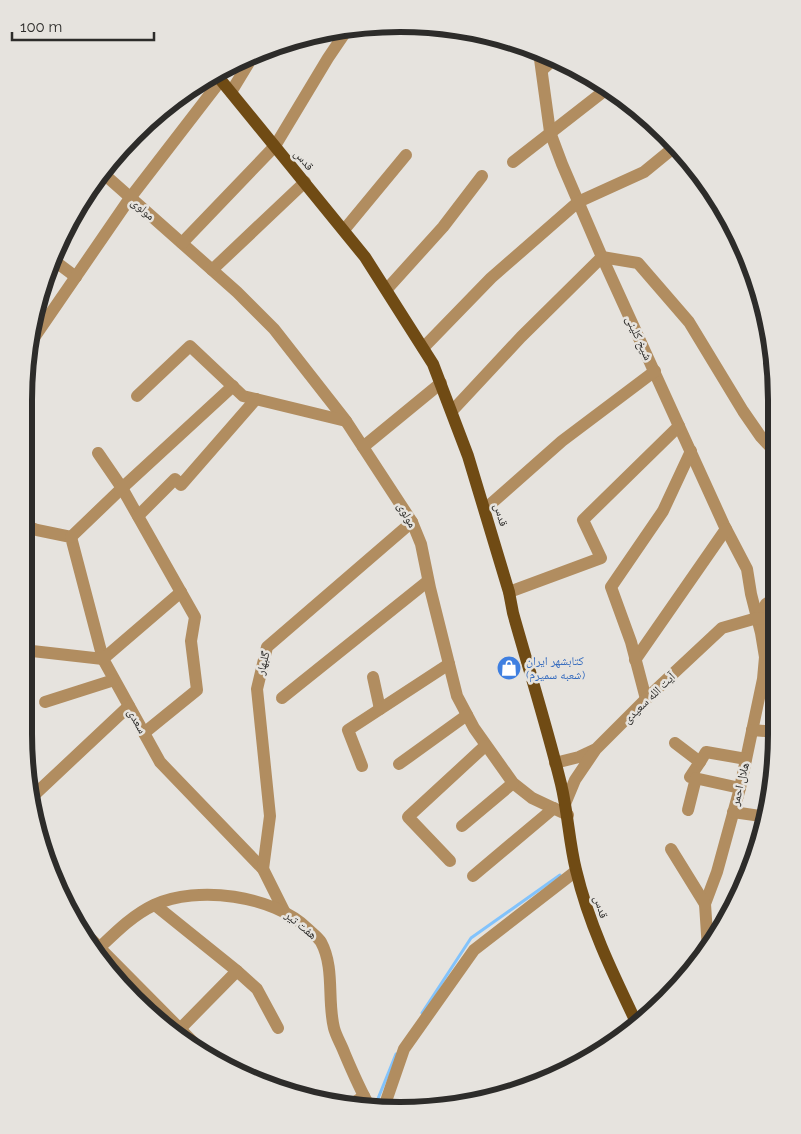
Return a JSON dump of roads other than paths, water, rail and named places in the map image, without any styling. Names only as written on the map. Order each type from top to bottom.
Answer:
[{"type":"main road","name":"قدس","points":[[221,80],[365,256],[433,364],[452,411],[485,509],[509,592],[513,613],[555,763],[562,809],[576,871],[597,939],[635,1017]]},
{"type":"street","points":[[182,243],[275,146],[342,38]]},
{"type":"street","name":"شیخ کلینی","points":[[540,61],[550,132],[602,257],[726,530],[747,569],[757,618]]},
{"type":"street","points":[[542,70],[548,64]]},
{"type":"street","points":[[231,92],[247,66]]},
{"type":"street","points":[[40,329],[130,198],[211,86]]},
{"type":"street","points":[[513,162],[602,93]]},
{"type":"street","points":[[423,348],[491,278],[578,202],[644,172],[671,151]]},
{"type":"street","points":[[344,230],[406,155]]},
{"type":"street","points":[[387,289],[443,226],[482,176]]},
{"type":"street","name":"مولوی","points":[[108,178],[237,292],[274,329],[346,421],[412,522],[421,544],[428,581],[458,696],[467,715],[485,746],[512,783],[532,798],[562,809]]},
{"type":"street","points":[[212,270],[305,182]]},
{"type":"street","points":[[452,411],[521,337],[602,257],[638,264],[689,322],[743,411],[768,444]]},
{"type":"street","points":[[59,264],[76,277]]},
{"type":"street","points":[[137,396],[190,346],[244,396],[346,421]]},
{"type":"street","points":[[485,509],[562,441],[654,372]]},
{"type":"street","points":[[363,447],[440,383]]},
{"type":"street","points":[[32,528],[71,537],[233,386]]},
{"type":"street","points":[[138,516],[175,479],[181,486],[256,399]]},
{"type":"street","points":[[509,592],[601,558],[583,520],[680,426]]},
{"type":"street","points":[[646,699],[636,660],[611,587],[663,511],[690,451]]},
{"type":"street","points":[[98,453],[122,488],[195,617],[191,641],[196,690],[144,733]]},
{"type":"street","name":"گلبهار","points":[[263,869],[270,816],[257,689],[267,646],[412,522]]},
{"type":"street","points":[[636,660],[726,530]]},
{"type":"street","name":"سعدی","points":[[71,537],[103,659],[160,762],[263,869],[284,911]]},
{"type":"street","points":[[282,698],[428,581]]},
{"type":"street","points":[[32,651],[103,659],[181,592]]},
{"type":"street","points":[[757,618],[768,603]]},
{"type":"street","name":"آیت الله سعیدی","points":[[562,809],[575,780],[596,749],[722,628],[757,618],[768,619]]},
{"type":"street","name":"هلال احمر","points":[[707,936],[705,904],[717,872],[740,788],[764,672],[765,657],[757,618]]},
{"type":"street","points":[[362,766],[348,730],[449,664]]},
{"type":"street","points":[[764,672],[768,665]]},
{"type":"street","points":[[373,677],[380,709]]},
{"type":"street","points":[[45,702],[114,680]]},
{"type":"street","points":[[38,792],[129,706]]},
{"type":"street","points":[[399,764],[467,715]]},
{"type":"street","points":[[752,730],[768,731]]},
{"type":"street","points":[[675,743],[700,762]]},
{"type":"street","points":[[450,861],[408,817],[485,746]]},
{"type":"street","points":[[555,763],[579,757],[596,749]]},
{"type":"street","points":[[740,788],[690,777],[706,752],[746,759]]},
{"type":"street","points":[[688,810],[696,778]]},
{"type":"street","points":[[462,826],[512,783]]},
{"type":"street","points":[[474,876],[562,809]]},
{"type":"street","points":[[733,812],[759,816]]},
{"type":"street","points":[[671,849],[705,904]]},
{"type":"street","points":[[386,1101],[404,1049],[474,950],[576,871]]},
{"type":"street","name":"هفت تیر","points":[[101,946],[132,917],[174,898],[190,895],[230,897],[259,902],[284,911],[305,926],[320,941],[328,964],[334,1028],[366,1100]]},
{"type":"street","points":[[155,905],[257,989],[278,1028]]},
{"type":"street","points":[[181,1028],[237,971]]},
{"type":"waterway","points":[[422,1013],[471,938],[560,875]]},
{"type":"waterway","points":[[377,1101],[396,1054]]},
{"type":"place","name":"کتابشهر ایران (شعبه سمیرم)","points":[[509,668]]}]
